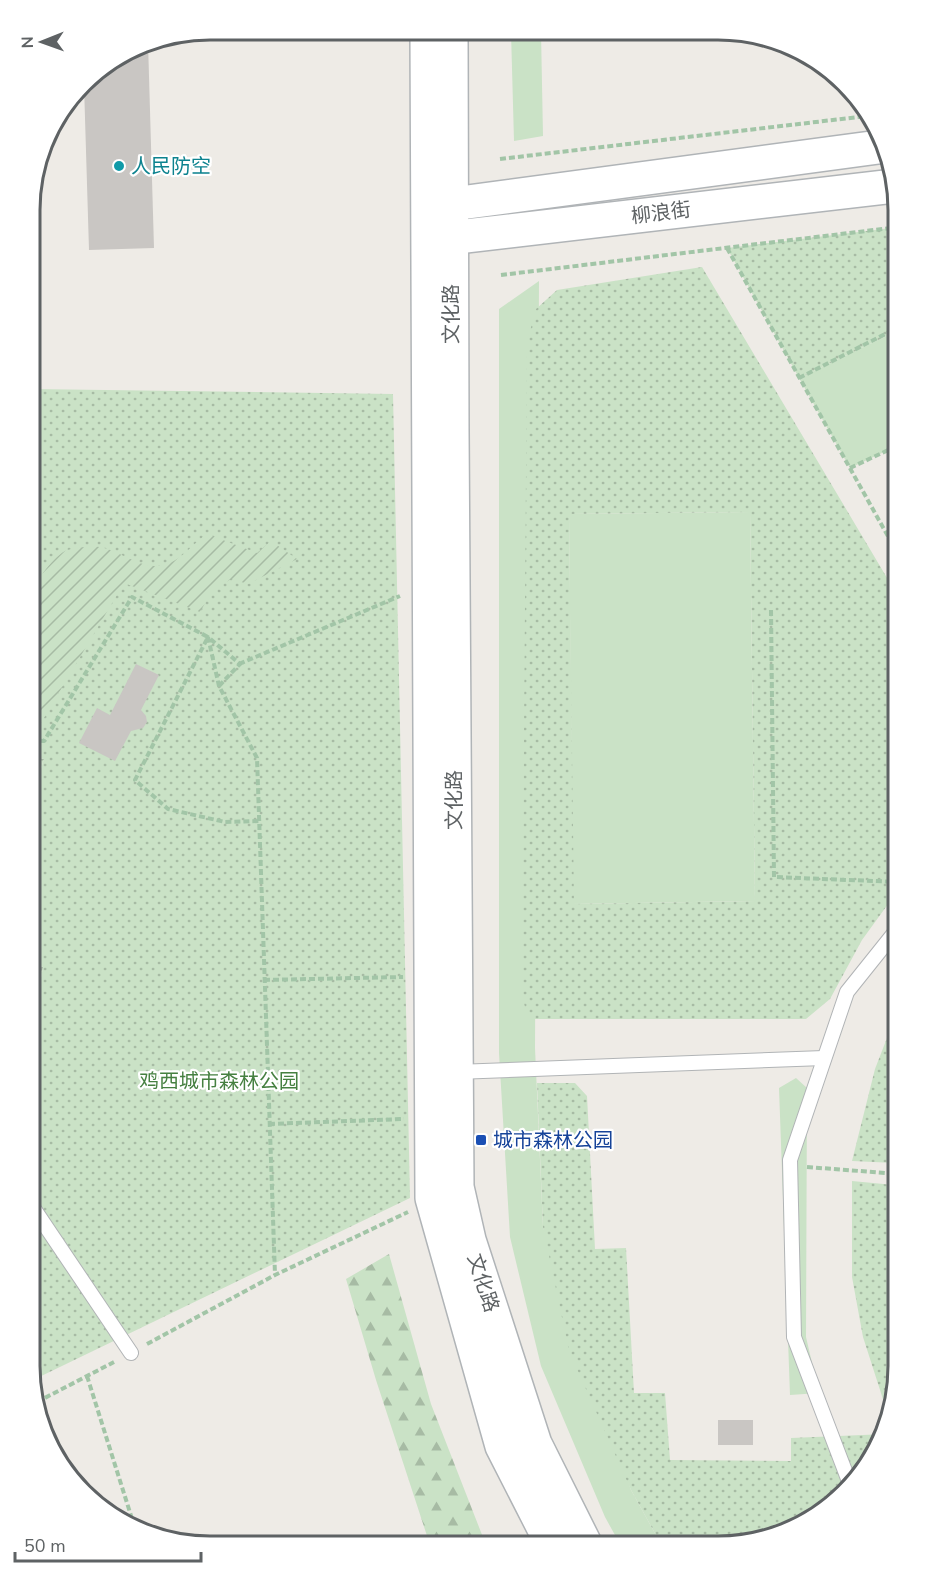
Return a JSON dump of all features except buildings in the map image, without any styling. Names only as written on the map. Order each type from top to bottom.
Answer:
[{"type":"main road","name":"文化路","points":[[428,41],[440,206]]},
{"type":"main road","name":"文化路","points":[[450,41],[440,206],[432,1198],[502,1446],[548,1536]]},
{"type":"main road","name":"柳浪街","points":[[440,206],[877,147]]},
{"type":"main road","name":"柳浪街","points":[[440,239],[886,187]]},
{"type":"main road","name":"文化路","points":[[440,239],[451,397],[457,1187],[469,1240],[535,1444],[581,1536]]},
{"type":"lane","points":[[847,1477],[794,1336],[790,1160],[847,992],[888,941]]},
{"type":"lane","points":[[456,1072],[824,1058]]},
{"type":"lane","points":[[40,1218],[131,1353]]},
{"type":"path","points":[[500,159],[860,117]]},
{"type":"path","points":[[501,275],[888,228]]},
{"type":"path","points":[[727,248],[888,536]]},
{"type":"path","points":[[799,378],[888,333]]},
{"type":"path","points":[[850,468],[888,450]]},
{"type":"path","points":[[219,686],[238,664],[407,593]]},
{"type":"path","points":[[40,741],[44,741],[132,597],[208,637],[238,664]]},
{"type":"path","points":[[771,610],[774,877],[888,882]]},
{"type":"path","points":[[208,637],[219,686],[257,758],[274,1275]]},
{"type":"path","points":[[208,637],[135,780],[168,809],[225,822],[259,821]]},
{"type":"path","points":[[264,980],[410,977]]},
{"type":"path","points":[[269,1124],[410,1119]]},
{"type":"path","points":[[790,1166],[888,1173]]},
{"type":"path","points":[[44,1398],[274,1275],[432,1198]]},
{"type":"path","points":[[87,1376],[131,1516]]},
{"type":"green space","points":[[511,40],[541,40],[543,136],[514,141]]},
{"type":"green space","points":[[888,228],[888,335],[799,378],[727,248]]},
{"type":"green space","points":[[702,267],[888,580],[888,904],[862,940],[830,999],[806,1019],[528,1019],[522,995],[527,342],[536,309],[557,290]],"holes":[[[750,512],[755,901],[574,904],[569,514]]]},
{"type":"green space","points":[[539,281],[535,1048],[543,1227],[631,1490],[656,1536],[615,1536],[605,1517],[541,1366],[510,1237],[499,1053],[499,309]]},
{"type":"green space","points":[[888,335],[888,450],[850,468],[799,378]]},
{"type":"green space","name":"鸡西城市森林公园","points":[[40,389],[393,394],[410,1198],[41,1376],[40,983],[43,967],[40,966],[40,771],[44,759],[40,758]]},
{"type":"green space","points":[[750,512],[755,901],[573,904],[569,514]]},
{"type":"green space","points":[[207,534],[257,553],[271,541],[297,559],[248,584],[231,579],[212,591],[200,612],[124,583],[40,725],[40,579],[49,566],[65,551],[101,547],[134,561],[162,566],[176,560]]},
{"type":"green space","points":[[40,758],[44,759],[40,771]]},
{"type":"green space","points":[[40,966],[43,967],[40,983]]},
{"type":"green space","points":[[888,1035],[888,1163],[852,1161],[875,1069]]},
{"type":"green space","points":[[796,1078],[807,1088],[806,1337],[819,1393],[790,1395],[779,1088]]},
{"type":"green space","points":[[537,1083],[575,1083],[587,1096],[595,1249],[626,1248],[634,1393],[665,1393],[670,1460],[791,1461],[791,1438],[873,1435],[860,1460],[846,1478],[822,1500],[804,1513],[784,1523],[752,1532],[730,1535],[656,1536],[631,1490],[569,1351],[543,1227]]},
{"type":"green space","points":[[852,1181],[888,1184],[888,1377],[884,1402],[863,1337],[852,1277]]},
{"type":"green space","points":[[389,1254],[431,1404],[482,1536],[427,1536],[346,1279]]},
{"type":"place","name":"人民防空","points":[[119,166]]},
{"type":"place","name":"城市森林公园","points":[[481,1140]]}]
